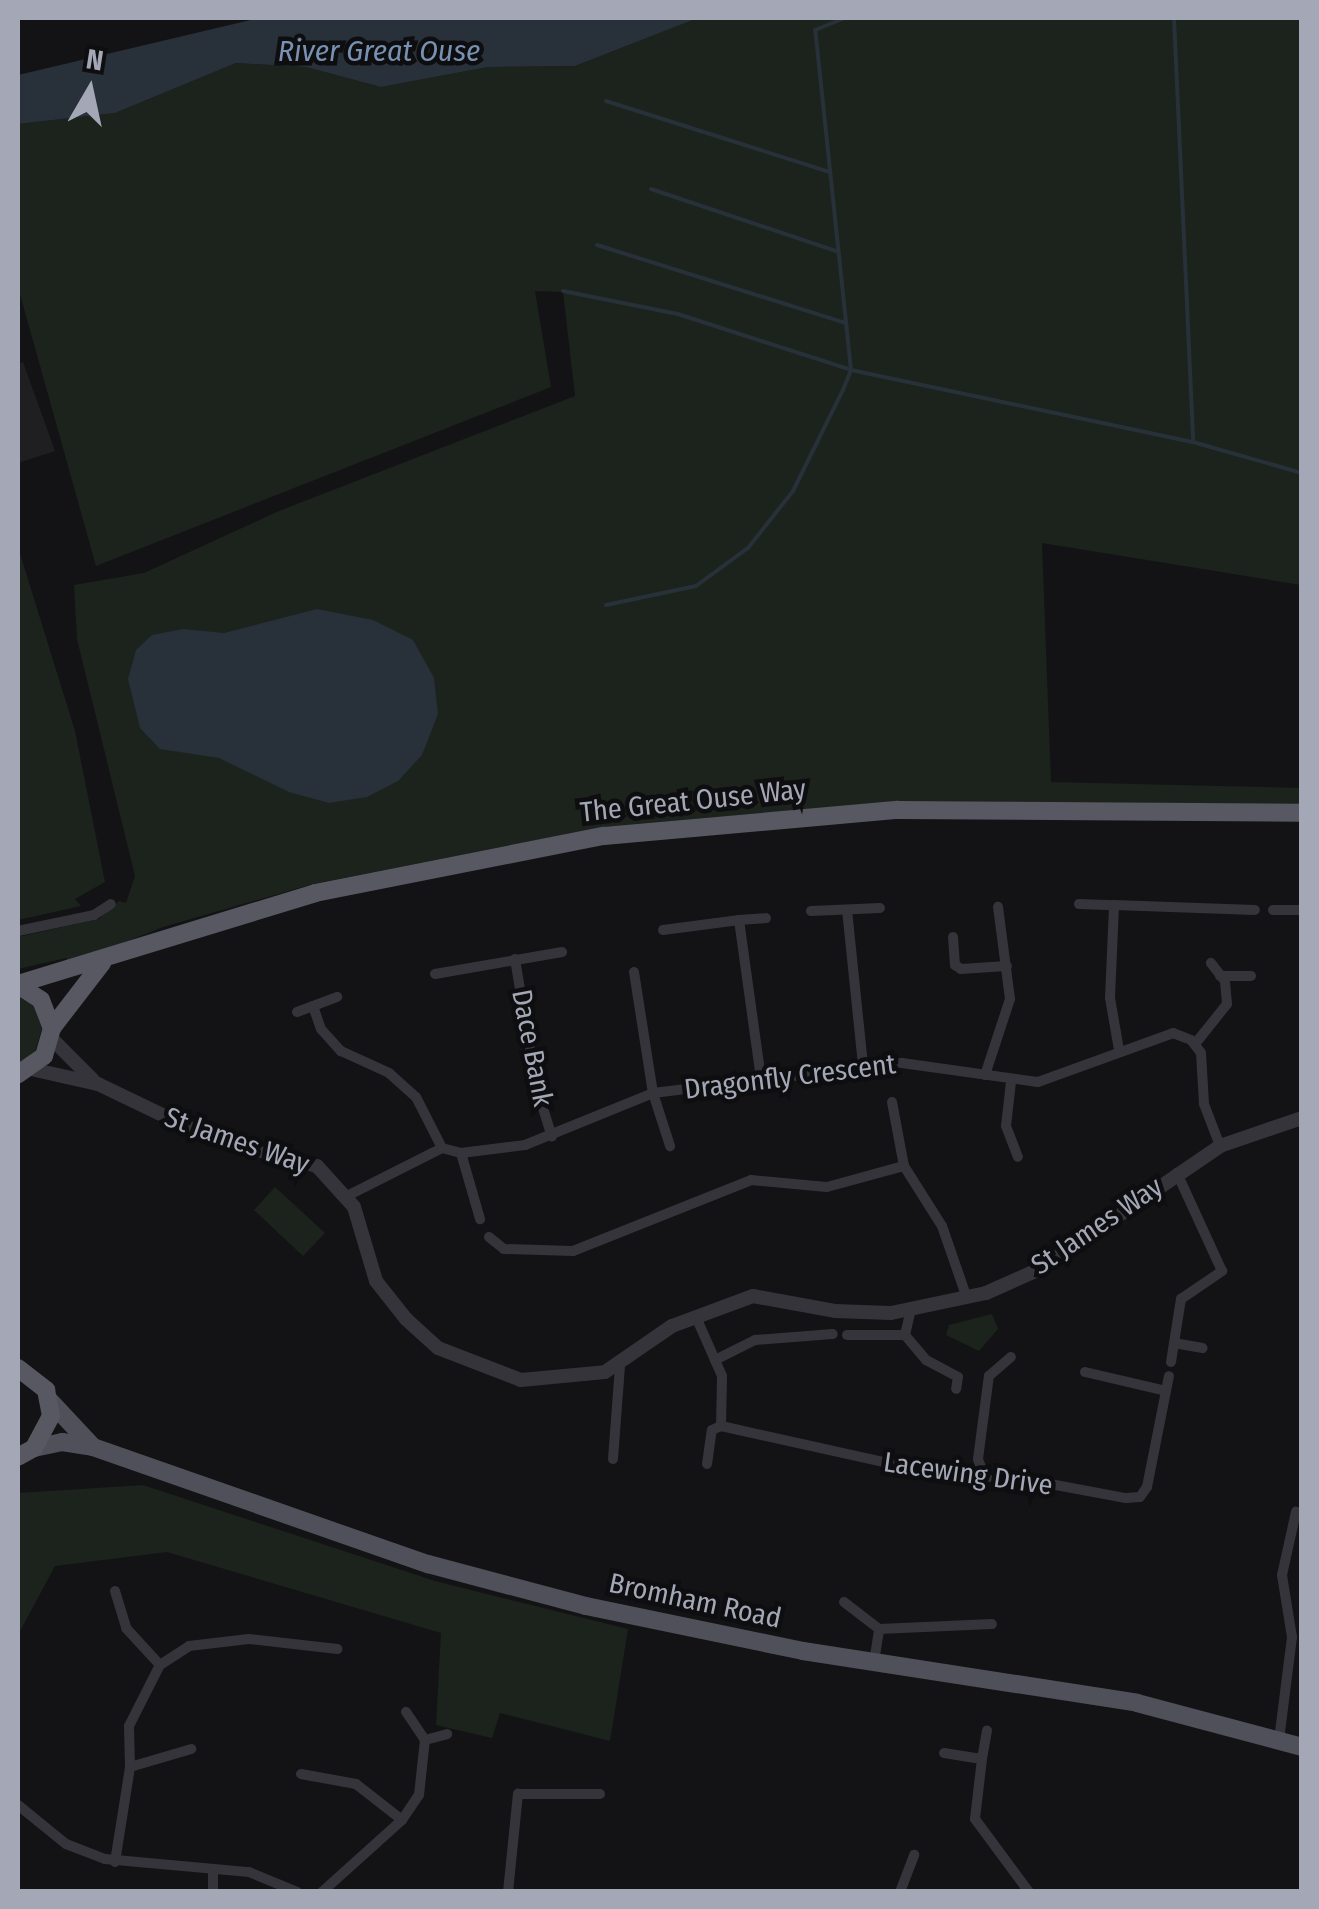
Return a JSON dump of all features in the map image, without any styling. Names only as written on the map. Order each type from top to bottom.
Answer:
[{"type":"highway","name":"The Great Ouse Way","points":[[18,984],[226,918],[410,871],[702,824],[957,809],[1302,813]]},
{"type":"highway","points":[[22,1074],[106,959]]},
{"type":"highway","points":[[18,984],[41,1000],[51,1033]]},
{"type":"highway","points":[[18,1366],[50,1402],[48,1427],[26,1452]]},
{"type":"main road","name":"Bromham Road","points":[[50,1402],[93,1447]]},
{"type":"main road","name":"Bromham Road","points":[[26,1452],[62,1442],[93,1447],[280,1516],[494,1583],[874,1662],[1137,1702],[1302,1747]]},
{"type":"street","points":[[18,932],[84,918],[111,904]]},
{"type":"street","points":[[1079,904],[1256,910]]},
{"type":"street","points":[[1114,904],[1110,998],[1119,1050]]},
{"type":"street","points":[[986,1075],[1010,999],[998,907]]},
{"type":"street","points":[[811,911],[880,908]]},
{"type":"street","points":[[847,910],[864,1065]]},
{"type":"street","points":[[1273,910],[1302,910]]},
{"type":"street","points":[[663,930],[766,918]]},
{"type":"street","points":[[738,920],[761,1078]]},
{"type":"street","points":[[953,937],[954,965],[961,969],[1007,966]]},
{"type":"street","name":"Dace Bank","points":[[435,974],[562,952]]},
{"type":"street","name":"Dace Bank","points":[[515,960],[536,1086],[552,1137]]},
{"type":"street","points":[[1211,963],[1228,1004],[1195,1044],[1220,1146]]},
{"type":"street","points":[[634,972],[654,1093],[670,1146]]},
{"type":"street","points":[[1219,976],[1251,976]]},
{"type":"street","points":[[297,1012],[337,997]]},
{"type":"street","points":[[313,1006],[322,1030],[340,1051],[389,1073],[416,1098],[442,1148],[347,1196]]},
{"type":"street","points":[[51,1033],[98,1084]]},
{"type":"street","name":"Dragonfly Crescent","points":[[442,1148],[461,1154],[552,1137],[654,1093],[761,1078],[864,1065],[939,1065],[1011,1082],[1038,1082],[1173,1033],[1195,1044]]},
{"type":"street","points":[[22,1074],[98,1084]]},
{"type":"street","points":[[1011,1082],[1006,1126],[1018,1157]]},
{"type":"street","name":"St James Way","points":[[98,1084],[206,1136],[317,1166],[347,1196],[376,1280],[438,1348],[521,1380],[579,1378],[620,1366],[672,1326],[753,1296],[835,1311],[911,1310],[967,1298],[1040,1269],[1176,1172],[1220,1146],[1302,1118]]},
{"type":"street","points":[[892,1102],[904,1166],[942,1226],[967,1298]]},
{"type":"street","points":[[461,1154],[480,1219]]},
{"type":"street","points":[[489,1237],[504,1250],[573,1251],[751,1180],[828,1187],[904,1166]]},
{"type":"street","points":[[1171,1362],[1181,1299],[1222,1271],[1176,1172]]},
{"type":"street","points":[[905,1335],[911,1310]]},
{"type":"street","points":[[696,1317],[722,1376],[721,1426],[712,1430],[707,1464]]},
{"type":"street","points":[[715,1360],[755,1340],[833,1334]]},
{"type":"street","points":[[847,1335],[905,1335],[926,1360],[958,1377],[956,1390]]},
{"type":"street","points":[[1174,1343],[1203,1348]]},
{"type":"street","points":[[984,1475],[978,1459],[989,1376],[1011,1357]]},
{"type":"street","points":[[613,1459],[620,1366]]},
{"type":"street","points":[[1085,1372],[1166,1391],[1169,1376]]},
{"type":"street","name":"Lacewing Drive","points":[[721,1426],[956,1478],[984,1475],[1140,1496],[1166,1391]]},
{"type":"street","points":[[1279,1740],[1292,1638],[1282,1575],[1296,1512]]},
{"type":"street","points":[[115,1591],[126,1628],[160,1665]]},
{"type":"street","points":[[844,1602],[878,1629],[992,1624]]},
{"type":"street","points":[[874,1662],[878,1629]]},
{"type":"street","points":[[115,1862],[130,1768],[129,1726],[160,1665],[189,1646],[249,1639],[337,1649]]},
{"type":"street","points":[[322,1892],[402,1820],[419,1794],[425,1740],[406,1712]]},
{"type":"street","points":[[987,1730],[975,1819],[1024,1890]]},
{"type":"street","points":[[425,1740],[447,1734]]},
{"type":"street","points":[[130,1768],[191,1749]]},
{"type":"street","points":[[944,1753],[982,1759]]},
{"type":"street","points":[[301,1774],[356,1784],[402,1820]]},
{"type":"street","points":[[508,1892],[518,1794],[600,1794]]},
{"type":"street","points":[[18,1805],[66,1844],[115,1862],[248,1872],[297,1892]]},
{"type":"street","points":[[900,1892],[914,1855]]},
{"type":"street","points":[[213,1870],[213,1892]]},
{"type":"shaded area","points":[[698,18],[1301,18],[1301,585],[1042,543],[1051,782],[1301,788],[1301,804],[897,801],[603,827],[313,884],[163,927],[70,964],[66,958],[18,969],[18,937],[99,919],[119,901],[126,903],[135,876],[77,639],[74,585],[144,573],[279,511],[575,396],[563,292],[535,291],[551,387],[96,566],[18,287],[18,124],[115,113],[236,63],[306,67],[381,87],[488,67],[575,66]]},
{"type":"shaded area","points":[[23,362],[55,451],[18,463],[18,364]]},
{"type":"shaded area","points":[[18,547],[75,731],[105,882],[75,899],[81,906],[18,920]]},
{"type":"shaded area","points":[[18,995],[34,1006],[42,1028],[35,1052],[18,1065]]},
{"type":"shaded area","points":[[275,1187],[325,1233],[303,1256],[254,1210]]},
{"type":"shaded area","points":[[992,1314],[998,1329],[979,1351],[946,1335],[949,1325]]},
{"type":"shaded area","points":[[143,1485],[435,1581],[628,1629],[610,1741],[500,1713],[492,1738],[436,1725],[441,1633],[167,1552],[55,1566],[18,1635],[18,1493]]},
{"type":"water","name":"River Great Ouse","points":[[259,18],[698,18],[575,66],[488,67],[381,87],[306,67],[236,63],[115,113],[18,124],[18,75]]},
{"type":"water","points":[[317,609],[373,620],[413,640],[434,678],[438,714],[422,755],[398,781],[367,797],[329,803],[289,792],[219,758],[160,749],[140,728],[128,679],[136,650],[152,635],[183,629],[224,633]]},
{"type":"waterway","points":[[606,605],[696,586],[748,548],[793,491],[843,390],[851,370],[815,30],[845,18]]},
{"type":"waterway","points":[[1174,18],[1193,442]]},
{"type":"waterway","points":[[606,101],[830,172]]},
{"type":"waterway","points":[[651,189],[839,252]]},
{"type":"waterway","points":[[597,245],[846,323]]},
{"type":"waterway","points":[[563,291],[678,314],[851,370],[1193,442],[1302,473]]}]
